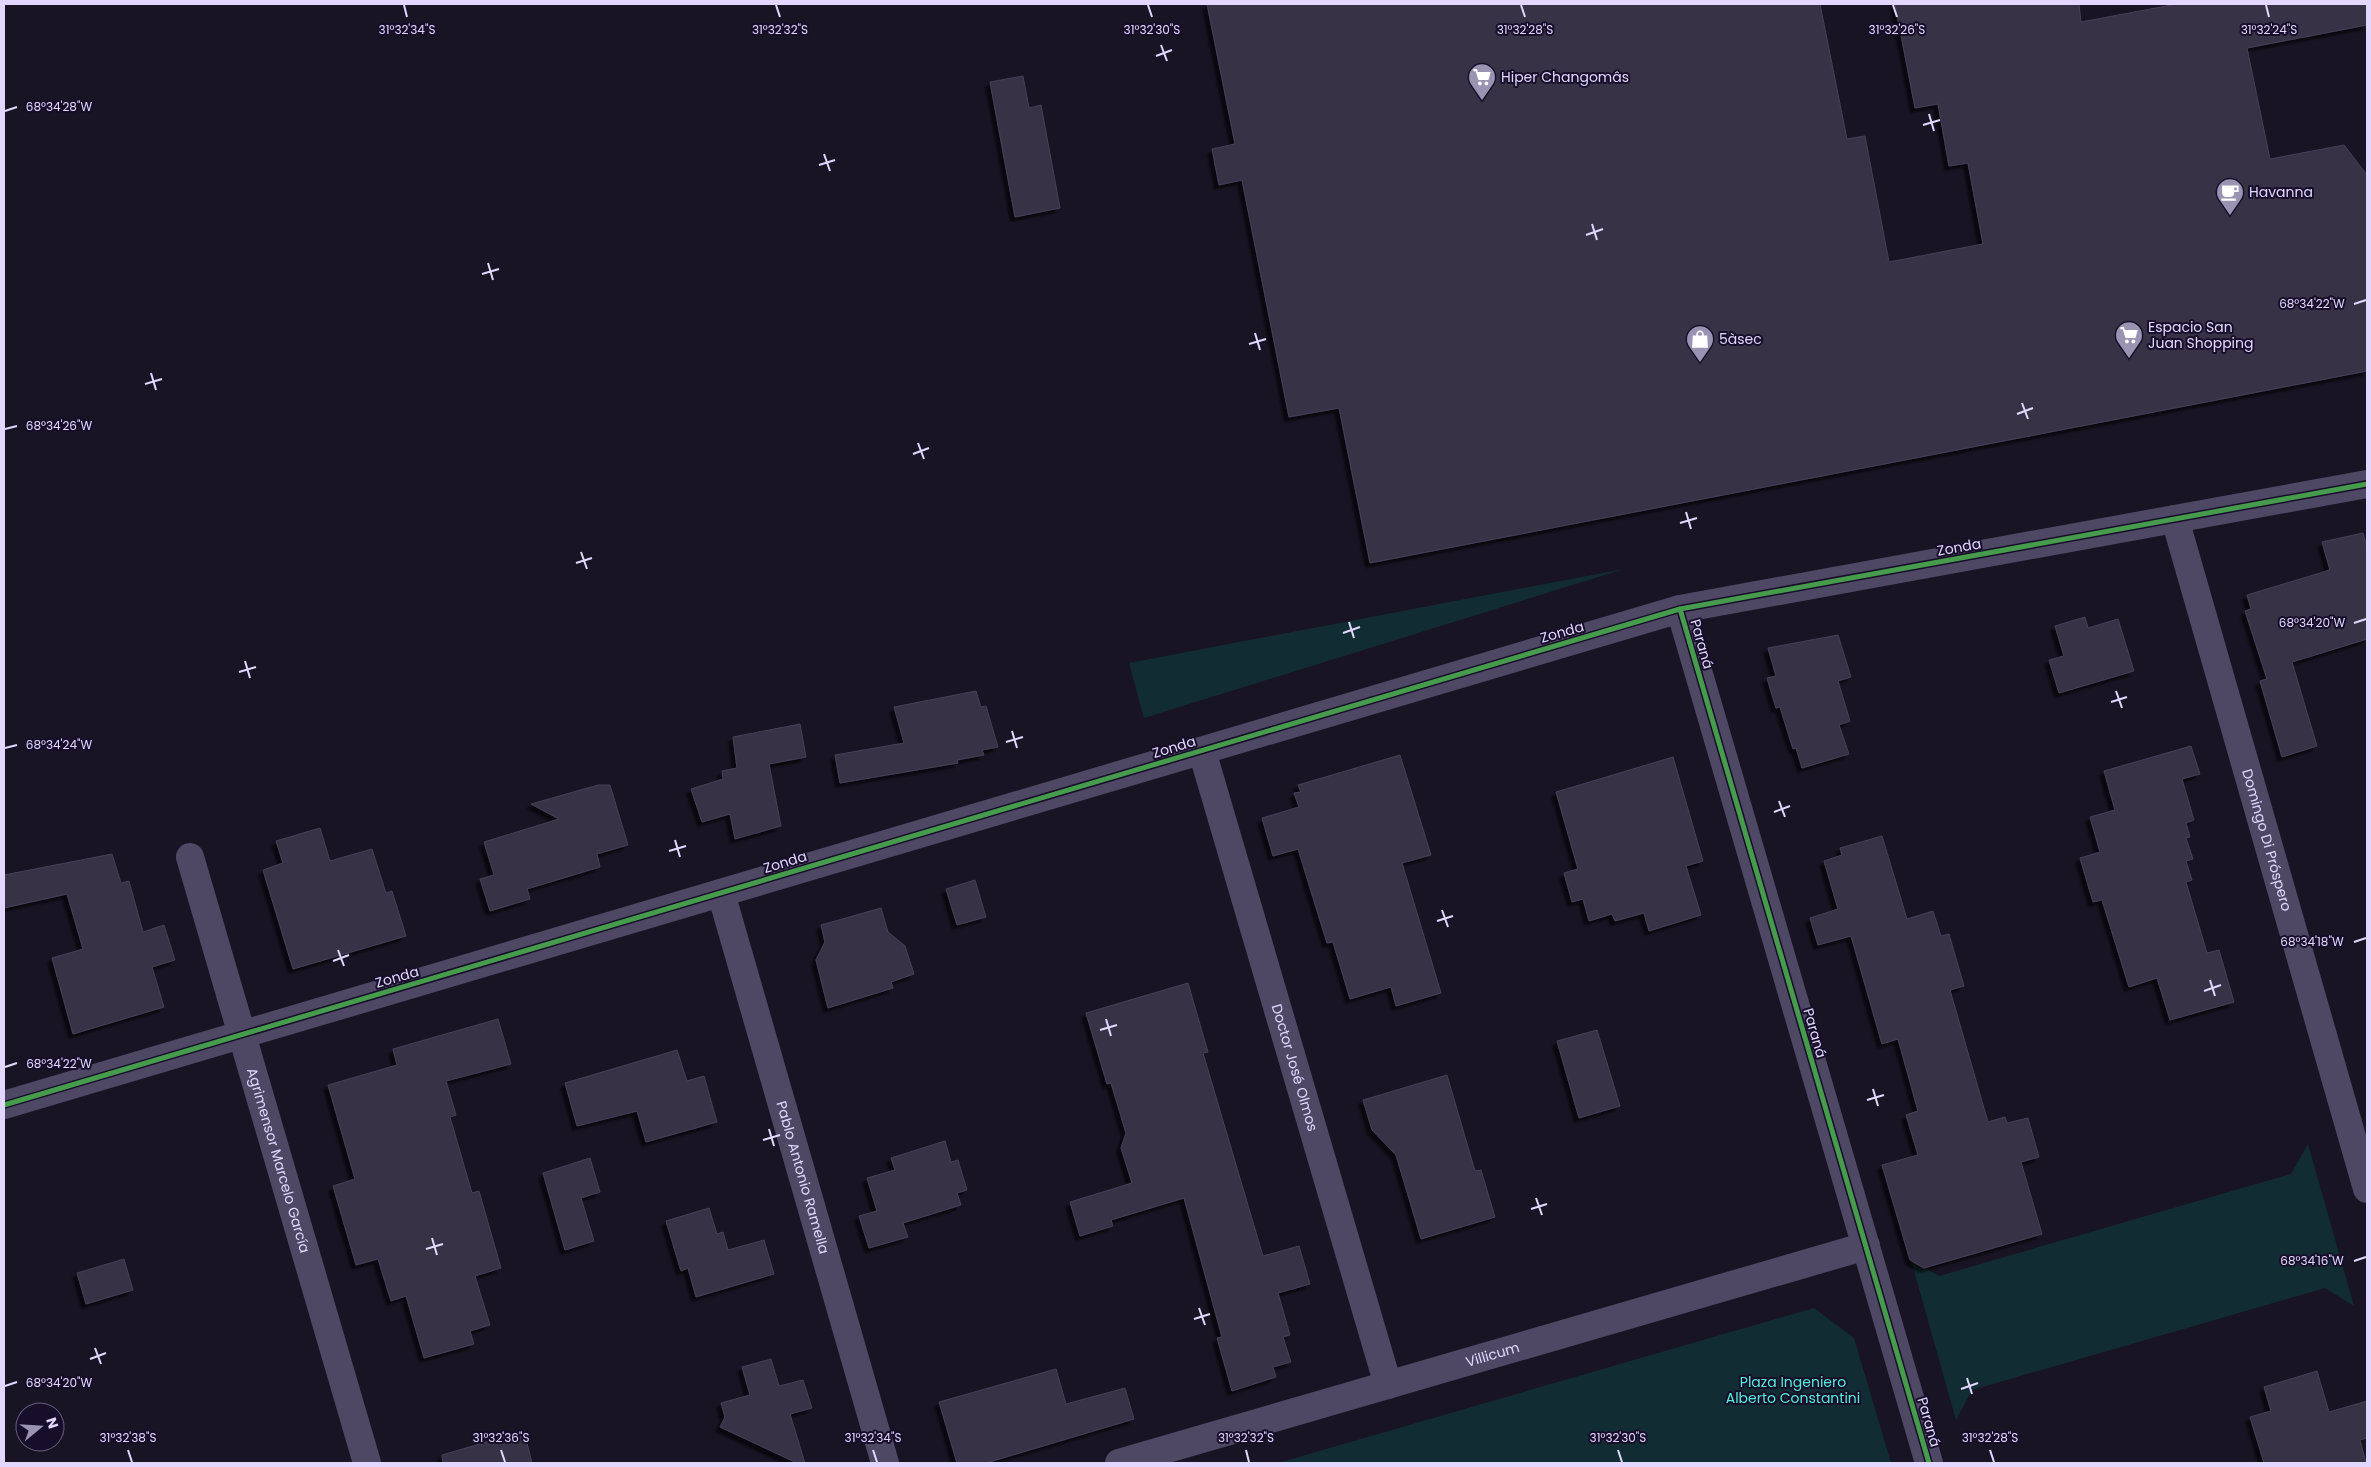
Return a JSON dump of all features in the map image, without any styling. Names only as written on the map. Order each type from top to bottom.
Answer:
[{"type":"street","name":"Zonda","points":[[4,1106],[1680,609],[2367,484]]},
{"type":"street","name":"Domingo Di Próspero","points":[[2175,519],[2367,1189]]},
{"type":"street","name":"Paraná","points":[[1680,609],[1929,1463]]},
{"type":"street","name":"Doctor José Olmos","points":[[1202,751],[1388,1385]]},
{"type":"street","name":"Agrimensor Marcelo García","points":[[190,857],[367,1463]]},
{"type":"street","name":"Pablo Antonio Ramella","points":[[721,893],[885,1463]]},
{"type":"street","name":"Villicum","points":[[1119,1463],[1866,1246]]},
{"type":"green space","points":[[1624,569],[1144,718],[1129,663]]},
{"type":"green space","points":[[2308,1144],[2354,1306],[2325,1288],[1972,1390],[1956,1420],[1911,1260],[1939,1276],[2291,1174]]},
{"type":"green space","name":"Plaza Ingeniero Alberto Constantini","points":[[1814,1308],[1854,1338],[1891,1463],[1278,1463]]},
{"type":"building","points":[[1207,4],[1820,4],[1847,139],[1865,136],[1889,262],[1983,244],[1968,163],[1949,166],[1938,104],[1915,108],[1895,4],[2079,4],[2081,22],[2177,4],[2367,4],[2367,25],[2247,48],[2270,159],[2344,145],[2367,175],[2367,371],[1370,563],[1339,408],[1289,417],[1242,180],[1219,185],[1212,149],[1235,144]]},
{"type":"building","points":[[1023,76],[1029,108],[1041,105],[1060,208],[1015,217],[990,82]]},
{"type":"building","points":[[2363,533],[2367,548],[2367,639],[2292,662],[2317,746],[2282,757],[2260,681],[2267,679],[2245,611],[2251,609],[2247,595],[2330,570],[2322,542]]},
{"type":"building","points":[[2085,617],[2088,628],[2118,619],[2134,671],[2059,693],[2049,660],[2064,656],[2055,626]]},
{"type":"building","points":[[1838,635],[1851,677],[1838,681],[1850,721],[1839,725],[1849,754],[1802,768],[1796,748],[1793,749],[1780,707],[1776,708],[1767,678],[1776,676],[1768,648]]},
{"type":"building","points":[[976,691],[981,707],[986,706],[998,747],[982,750],[984,755],[957,760],[958,763],[840,783],[835,755],[904,743],[894,707]]},
{"type":"building","points":[[800,724],[806,757],[769,764],[781,826],[735,839],[730,814],[702,822],[691,789],[723,779],[722,771],[737,768],[733,737]]},
{"type":"building","points":[[2191,746],[2200,774],[2182,779],[2194,820],[2186,823],[2190,837],[2186,838],[2193,859],[2186,861],[2192,880],[2186,882],[2207,953],[2219,950],[2234,1002],[2170,1020],[2157,978],[2129,987],[2102,900],[2093,902],[2080,858],[2100,852],[2090,817],[2115,810],[2104,771]]},
{"type":"building","points":[[1400,755],[1431,855],[1402,863],[1441,993],[1396,1006],[1391,987],[1350,999],[1333,942],[1327,943],[1298,849],[1273,856],[1262,818],[1299,807],[1294,793],[1301,792],[1298,785]]},
{"type":"building","points":[[1673,757],[1703,861],[1686,866],[1701,915],[1649,931],[1644,913],[1615,921],[1612,914],[1589,921],[1583,899],[1572,902],[1564,873],[1578,869],[1556,792]]},
{"type":"building","points":[[598,785],[610,785],[628,845],[597,854],[600,867],[527,889],[530,899],[490,911],[480,879],[494,875],[484,842],[559,819],[531,804]]},
{"type":"building","points":[[320,828],[330,861],[372,849],[386,893],[392,891],[406,936],[293,969],[263,870],[283,863],[276,841]]},
{"type":"building","points":[[1882,836],[1907,919],[1933,911],[1941,936],[1949,934],[1964,986],[1950,990],[1988,1122],[2005,1117],[2007,1123],[2028,1118],[2039,1157],[2021,1162],[2042,1234],[1924,1268],[1910,1260],[1882,1165],[1918,1155],[1906,1115],[1918,1111],[1898,1039],[1882,1044],[1851,936],[1818,945],[1810,918],[1838,909],[1824,861],[1842,855],[1840,848]]},
{"type":"building","points":[[112,854],[121,883],[129,881],[143,932],[164,925],[175,960],[152,967],[164,1007],[73,1034],[52,958],[83,949],[67,894],[4,908],[4,875]]},
{"type":"building","points":[[975,880],[986,917],[957,925],[946,889]]},
{"type":"building","points":[[881,908],[888,932],[905,946],[914,974],[891,982],[893,988],[828,1008],[816,960],[825,942],[821,925]]},
{"type":"building","points":[[1188,983],[1208,1052],[1203,1053],[1263,1256],[1299,1246],[1310,1284],[1278,1293],[1290,1335],[1283,1337],[1291,1362],[1273,1367],[1276,1377],[1232,1391],[1217,1338],[1222,1337],[1184,1198],[1111,1220],[1113,1226],[1080,1236],[1070,1202],[1132,1183],[1121,1148],[1126,1133],[1111,1083],[1107,1084],[1086,1013]]},
{"type":"building","points":[[498,1019],[511,1064],[446,1081],[456,1115],[450,1117],[472,1193],[479,1191],[501,1268],[475,1276],[490,1325],[470,1331],[474,1344],[424,1358],[406,1296],[391,1301],[378,1259],[356,1265],[333,1186],[355,1179],[328,1085],[397,1065],[393,1049]]},
{"type":"building","points":[[1597,1030],[1620,1106],[1579,1118],[1557,1041]]},
{"type":"building","points":[[677,1050],[687,1081],[704,1076],[717,1122],[646,1142],[637,1111],[577,1126],[565,1083]]},
{"type":"building","points":[[1447,1075],[1475,1171],[1481,1170],[1495,1217],[1421,1239],[1396,1155],[1372,1130],[1363,1100]]},
{"type":"building","points":[[945,1141],[951,1162],[958,1160],[967,1190],[957,1193],[961,1205],[903,1223],[908,1237],[869,1248],[859,1216],[877,1211],[867,1178],[895,1170],[891,1158]]},
{"type":"building","points":[[590,1158],[600,1192],[581,1198],[594,1241],[565,1250],[543,1173]]},
{"type":"building","points":[[709,1208],[717,1234],[723,1232],[728,1250],[764,1240],[774,1274],[696,1297],[688,1268],[681,1271],[666,1221]]},
{"type":"building","points":[[124,1259],[133,1290],[86,1304],[77,1273]]},
{"type":"building","points":[[771,1359],[779,1386],[803,1380],[812,1408],[790,1414],[805,1463],[797,1463],[720,1427],[725,1417],[721,1403],[750,1395],[742,1367]]},
{"type":"building","points":[[1056,1369],[1066,1404],[1125,1388],[1134,1419],[986,1463],[957,1463],[939,1402]]},
{"type":"building","points":[[2317,1371],[2329,1412],[2367,1401],[2367,1438],[2360,1440],[2366,1463],[2264,1463],[2250,1417],[2271,1411],[2264,1387]]},
{"type":"building","points":[[524,1431],[532,1463],[443,1463],[442,1455]]},
{"type":"cycle path","points":[[4,1105],[1680,609],[2367,484]]},
{"type":"cycle path","points":[[1680,609],[1929,1463]]},
{"type":"place","name":"Hiper Changomâs","points":[[1482,101]]},
{"type":"place","name":"Havanna","points":[[2230,216]]},
{"type":"place","name":"Espacio San Juan Shopping","points":[[2129,359]]},
{"type":"place","name":"5àsec","points":[[1700,363]]}]
